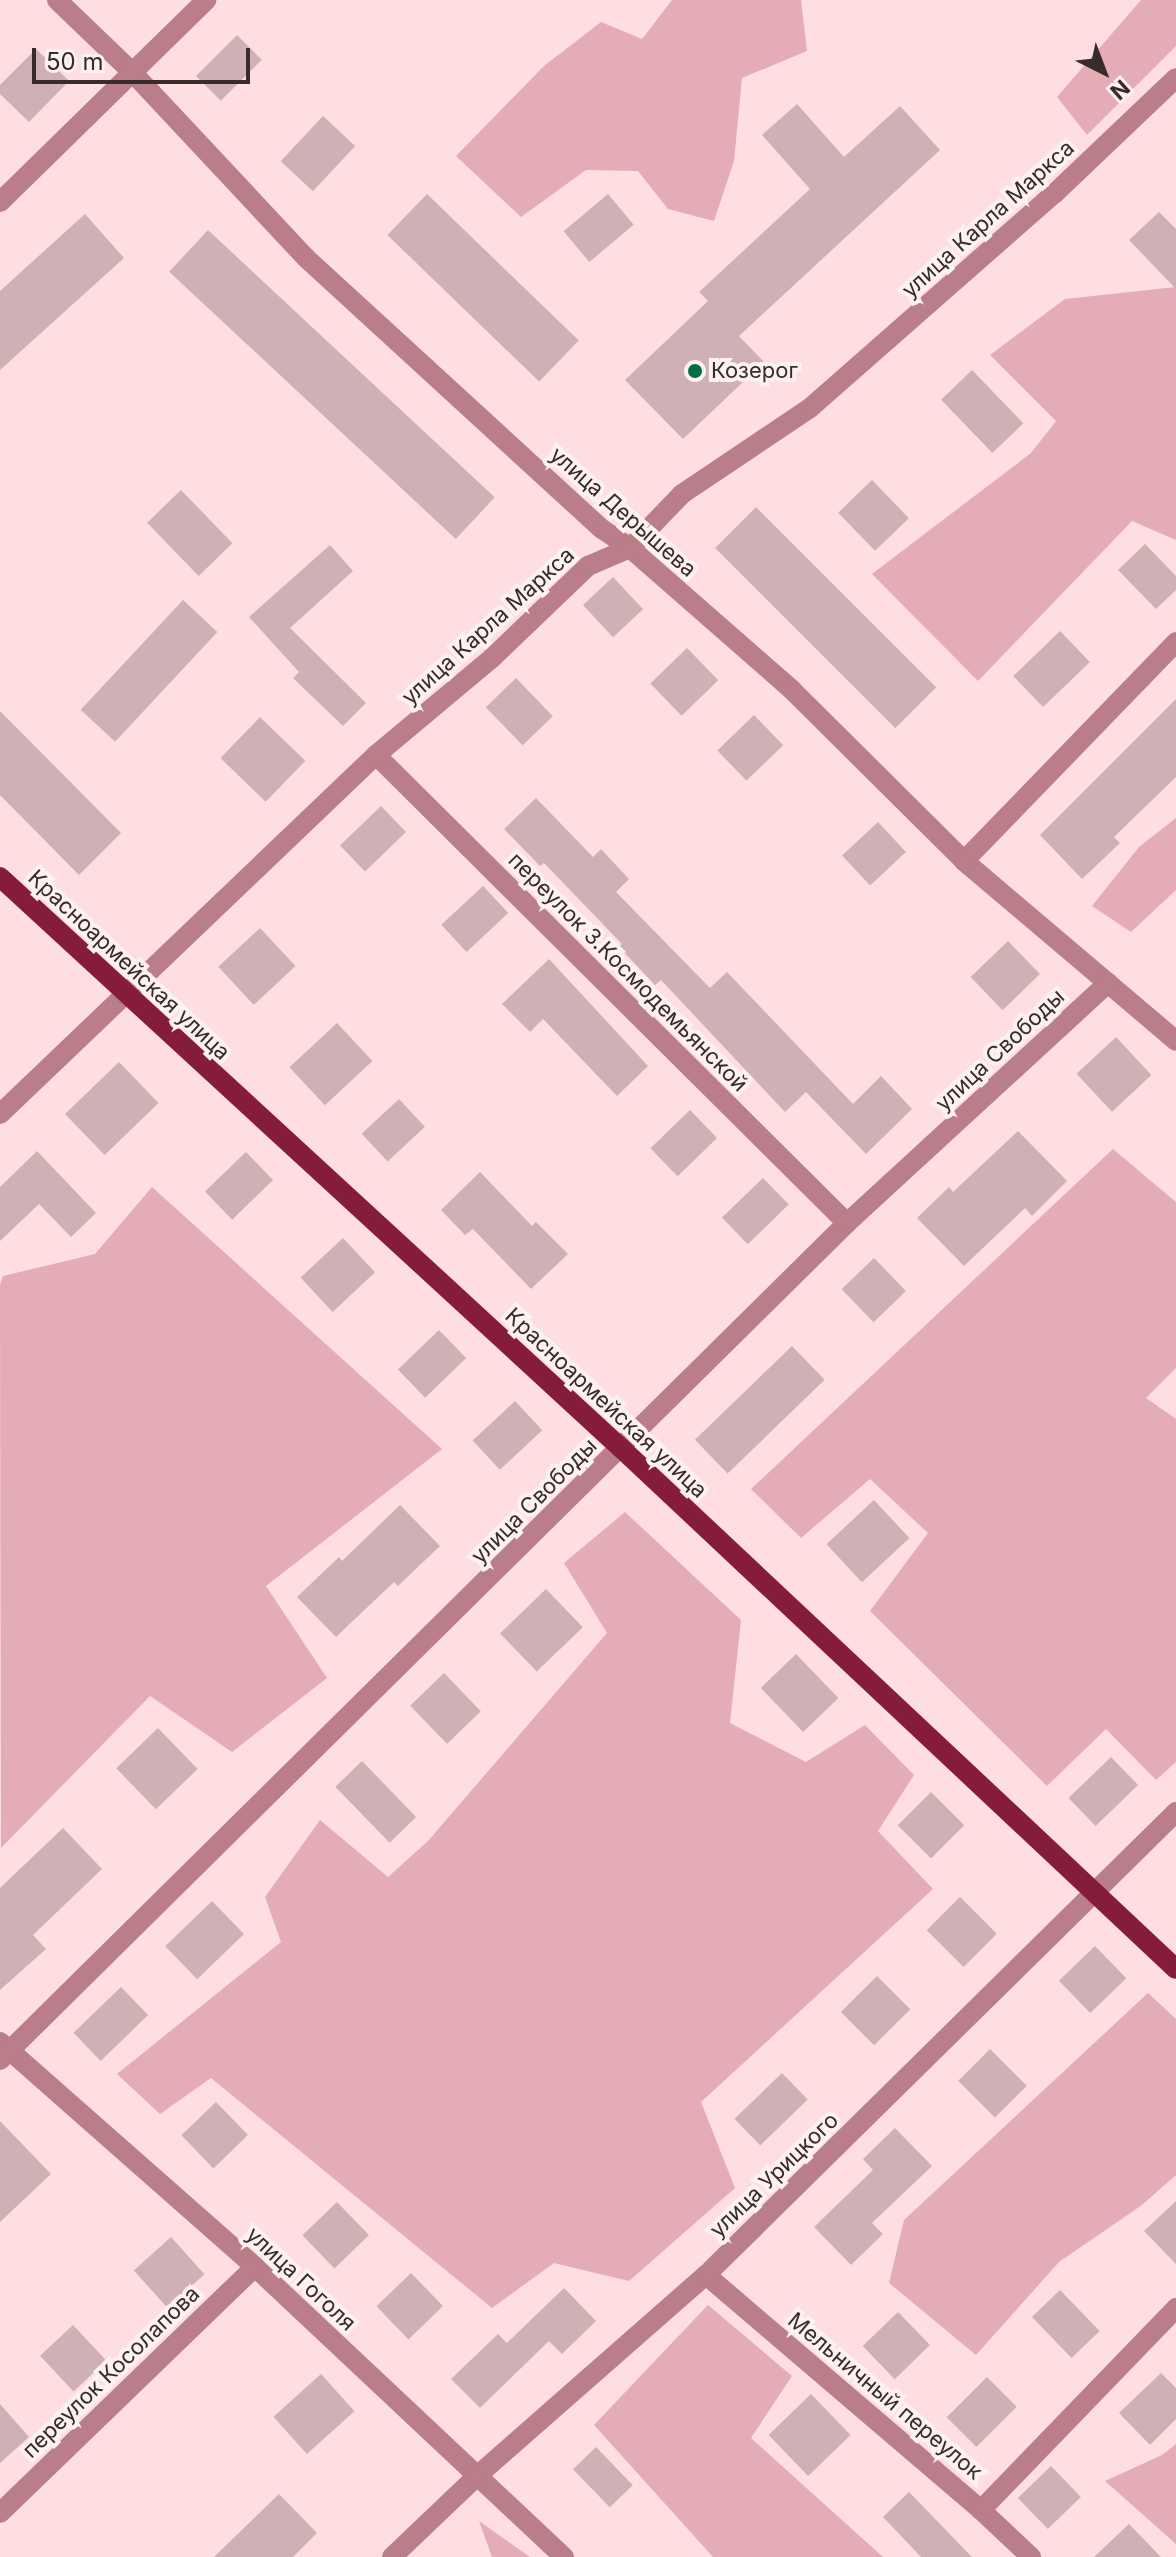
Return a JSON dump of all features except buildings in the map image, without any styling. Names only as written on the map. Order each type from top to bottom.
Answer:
[{"type":"main road","name":"Красноармейская улица","points":[[0,877],[621,1448],[1176,1969]]},
{"type":"street","name":"улица Дерышева","points":[[57,0],[133,73],[306,258],[602,529],[630,548],[792,690],[964,861],[1176,1041]]},
{"type":"street","points":[[0,202],[206,0]]},
{"type":"street","name":"улица Карла Маркса","points":[[0,1114],[376,755],[492,658],[588,566],[630,548],[682,494],[810,408],[1054,194],[1176,78]]},
{"type":"street","points":[[964,861],[1176,642]]},
{"type":"street","name":"переулок З.Космодемьянской","points":[[376,755],[847,1223]]},
{"type":"street","name":"улица Свободы","points":[[3,2051],[847,1223],[1108,983]]},
{"type":"street","name":"улица Урицкого","points":[[392,2557],[477,2476],[706,2275],[1176,1812]]},
{"type":"street","name":"улица Гоголя","points":[[3,2051],[255,2267],[564,2557]]},
{"type":"street","name":"переулок Косолапова","points":[[0,2513],[255,2267]]},
{"type":"street","name":"Мельничный переулок","points":[[706,2275],[981,2510],[1031,2557]]},
{"type":"street","points":[[981,2510],[1176,2308]]},
{"type":"shaded area","points":[[672,0],[801,0],[807,51],[742,78],[734,161],[714,221],[668,209],[638,171],[586,170],[521,217],[456,156],[544,66],[601,22],[642,39]]},
{"type":"shaded area","points":[[1141,0],[1176,0],[1176,46],[1087,135],[1057,97]]},
{"type":"shaded area","points":[[1176,287],[1176,540],[1132,521],[978,681],[872,574],[1031,453],[1056,421],[990,355],[1065,299]]},
{"type":"shaded area","points":[[1176,818],[1176,890],[1131,932],[1092,906],[1139,847]]},
{"type":"shaded area","points":[[1113,1149],[1176,1202],[1176,1368],[1146,1398],[1176,1419],[1176,1762],[1156,1780],[1106,1729],[1047,1786],[870,1611],[928,1533],[870,1479],[801,1538],[751,1489]]},
{"type":"shaded area","points":[[152,1187],[442,1449],[266,1586],[327,1678],[232,1752],[150,1696],[1,1848],[0,1285],[3,1276],[95,1254]]},
{"type":"shaded area","points":[[625,1512],[741,1620],[730,1723],[806,1762],[865,1725],[914,1775],[878,1831],[933,1889],[701,2102],[735,2188],[629,2281],[554,2263],[492,2308],[211,2078],[160,2114],[117,2074],[281,1942],[265,1897],[320,1820],[388,1877],[428,1841],[607,1633],[564,1563]]},
{"type":"shaded area","points":[[1148,1993],[1176,2019],[1176,2175],[1142,2205],[1059,2262],[976,2355],[889,2283],[904,2220]]},
{"type":"shaded area","points":[[708,2305],[792,2376],[751,2438],[883,2557],[713,2557],[594,2425]]},
{"type":"shaded area","points":[[1176,2444],[1176,2544],[1105,2481],[1162,2455]]},
{"type":"shaded area","points":[[479,2521],[530,2557],[492,2557]]},
{"type":"place","name":"Козерог","points":[[695,371]]}]
